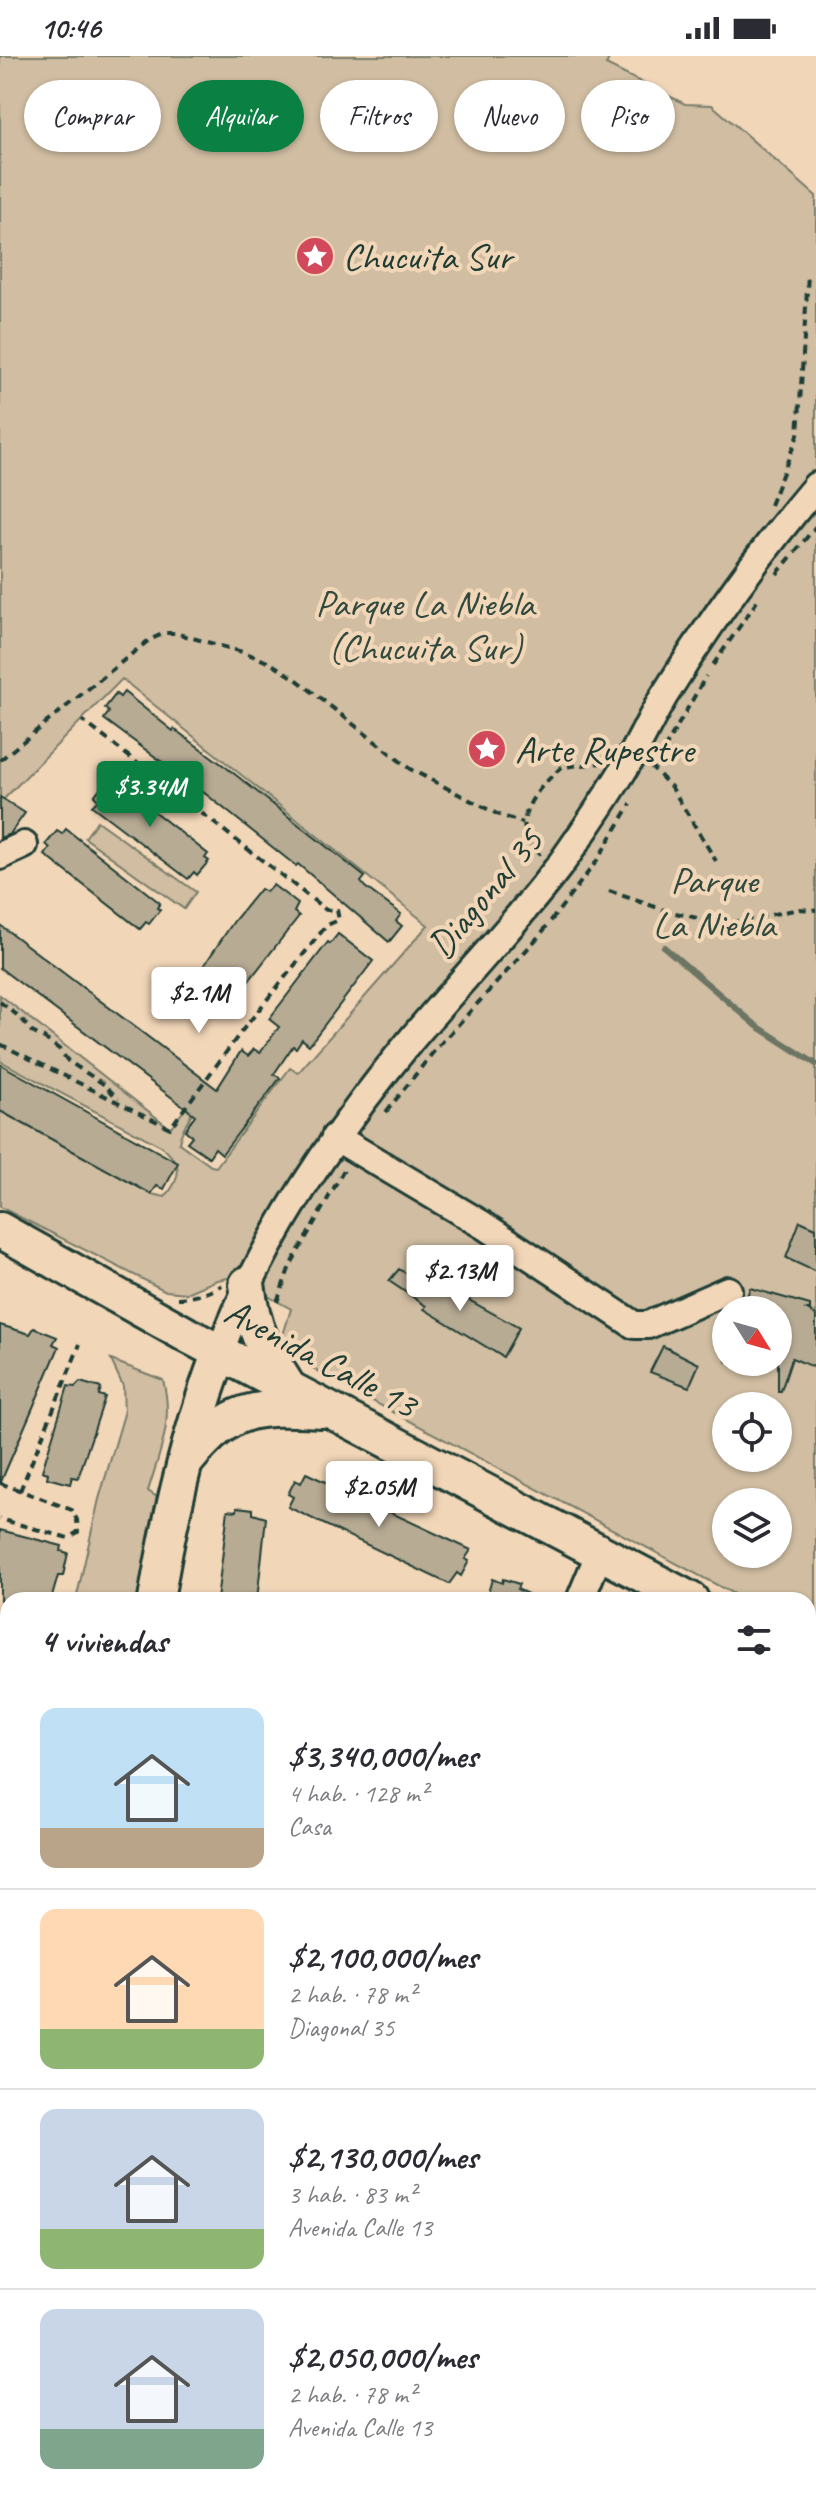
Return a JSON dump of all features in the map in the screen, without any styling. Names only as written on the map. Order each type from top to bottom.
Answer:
[{"type":"main road","name":"Avenida Calle 13","points":[[0,1230],[290,1390],[676,1592]]},
{"type":"main road","points":[[236,1284],[251,1310],[262,1345],[290,1390]]},
{"type":"main road","points":[[157,1592],[183,1466],[203,1394],[220,1352]]},
{"type":"main road","points":[[183,1466],[222,1423],[241,1414],[274,1409],[330,1410]]},
{"type":"street","name":"Diagonal 35","points":[[220,1352],[236,1284],[335,1137],[411,1040],[489,952],[558,867],[631,757],[661,701],[716,615],[816,486]]},
{"type":"street","points":[[335,1137],[483,1225],[634,1325],[648,1325],[728,1290]]},
{"type":"street","points":[[583,1592],[600,1552]]},
{"type":"path","points":[[770,506],[798,435],[808,274]]},
{"type":"path","points":[[0,760],[149,640],[165,633],[175,633],[270,663],[296,679],[410,769],[497,814],[523,823]]},
{"type":"path","points":[[0,1044],[170,1128],[241,1032],[327,925],[339,920],[337,910],[326,910],[82,720]]},
{"type":"path","points":[[558,867],[532,848],[525,835],[523,823],[540,790],[562,767],[631,757],[654,767],[672,788],[716,861]]},
{"type":"path","points":[[609,891],[667,911],[723,924],[799,909],[816,910]]},
{"type":"path","points":[[0,1002],[21,1018],[32,1032],[59,1049],[68,1061],[87,1071],[116,1098],[134,1109]]},
{"type":"path","points":[[173,1298],[187,1298],[236,1284]]},
{"type":"path","points":[[20,1491],[80,1344]]},
{"type":"path","points":[[0,1483],[72,1510],[78,1532],[68,1538],[0,1519]]},
{"type":"green space","points":[[0,56],[610,56],[606,65],[636,80],[581,80],[581,152],[675,152],[675,99],[685,104],[712,105],[816,196],[816,1592],[730,1592],[318,1372],[296,1356],[283,1335],[291,1309],[234,1277],[217,1280],[187,1293],[166,1291],[0,1207],[0,1111],[151,1194],[165,1197],[175,1183],[178,1170],[161,1146],[0,1061],[0,995],[170,1128],[207,1081],[179,1143],[216,1167],[290,1068],[298,1073],[428,925],[122,679],[0,803]]},
{"type":"green space","points":[[97,821],[196,892],[184,909],[85,838]]},
{"type":"green space","points":[[111,1360],[163,1380],[166,1423],[148,1491],[160,1499],[139,1592],[78,1592],[99,1499],[124,1414],[123,1386]]},
{"type":"building","points":[[124,692],[227,768],[365,877],[361,882],[365,887],[401,914],[396,921],[402,926],[389,942],[298,864],[296,866],[104,719],[109,712],[105,708],[116,694],[120,697]]},
{"type":"building","points":[[114,780],[208,854],[205,858],[209,861],[197,875],[194,872],[188,879],[92,806],[98,800],[94,796],[105,782],[109,785]]},
{"type":"building","points":[[0,797],[25,813],[10,834],[0,838]]},
{"type":"building","points":[[66,829],[160,903],[157,908],[160,910],[149,924],[146,922],[140,929],[45,855],[50,848],[46,844],[57,831],[62,834]]},
{"type":"building","points":[[273,885],[298,904],[294,912],[299,916],[241,991],[235,986],[228,994],[206,977],[209,972],[203,967],[260,889],[266,892]]},
{"type":"building","points":[[0,925],[217,1089],[241,1051],[248,1056],[254,1049],[260,1053],[279,1027],[269,1019],[328,942],[330,944],[338,934],[373,961],[309,1045],[302,1039],[296,1048],[293,1046],[274,1074],[280,1078],[222,1154],[215,1148],[209,1157],[187,1142],[192,1136],[185,1130],[195,1115],[0,968]]},
{"type":"building","points":[[0,1064],[178,1163],[164,1189],[157,1186],[151,1194],[0,1111]]},
{"type":"building","points":[[800,1221],[816,1228],[816,1272],[786,1258]]},
{"type":"building","points":[[399,1269],[435,1291],[440,1284],[519,1328],[503,1357],[424,1309],[426,1306],[389,1281]]},
{"type":"building","points":[[750,1288],[778,1296],[747,1296]]},
{"type":"building","points":[[792,1300],[810,1305],[810,1310],[807,1310],[816,1315],[816,1368],[792,1358]]},
{"type":"building","points":[[0,1325],[30,1334],[34,1328],[57,1337],[53,1344],[59,1347],[0,1484]]},
{"type":"building","points":[[663,1346],[699,1364],[689,1387],[650,1372]]},
{"type":"building","points":[[778,1376],[786,1376],[781,1391],[778,1391]]},
{"type":"building","points":[[80,1382],[101,1388],[99,1395],[105,1397],[78,1478],[72,1477],[70,1484],[47,1478],[48,1473],[42,1471],[68,1386],[75,1387]]},
{"type":"building","points":[[306,1473],[471,1550],[461,1576],[457,1573],[449,1584],[288,1507],[293,1497],[288,1494],[295,1480],[301,1483]]},
{"type":"building","points":[[237,1507],[253,1509],[253,1514],[266,1518],[258,1592],[218,1592],[228,1510],[237,1511]]},
{"type":"building","points":[[0,1530],[62,1546],[61,1551],[68,1553],[63,1576],[58,1576],[53,1592],[0,1592]]},
{"type":"building","points":[[492,1579],[502,1583],[503,1579],[519,1584],[517,1589],[523,1592],[488,1592]]},
{"type":"waterway","points":[[664,947],[757,1026],[816,1064]]},
{"type":"place","name":"Chucuita Sur","points":[[315,256]]},
{"type":"place","name":"Arte Rupestre","points":[[487,749]]},
{"type":"park label","name":"Parque La Niebla (Chucuita Sur)","points":[[425,625]]},
{"type":"park label","name":"Parque La Niebla","points":[[714,902]]}]
